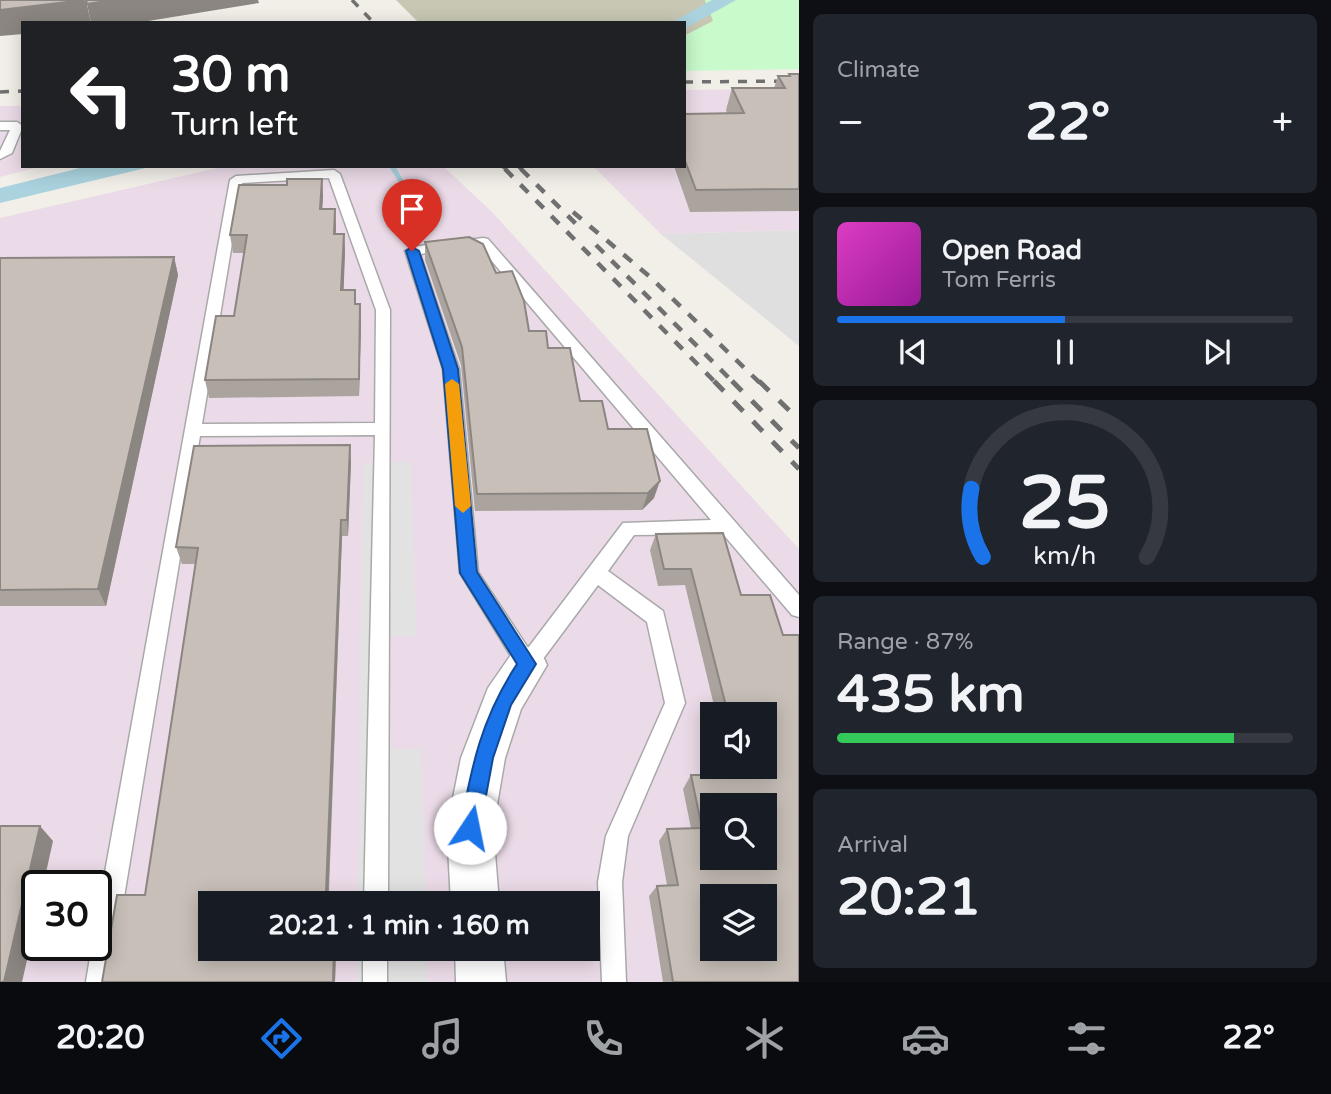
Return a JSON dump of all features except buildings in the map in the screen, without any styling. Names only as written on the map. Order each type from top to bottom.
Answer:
[{"type":"street","points":[[474,891],[470,828],[483,758],[503,701],[527,664]]},
{"type":"street","points":[[480,961],[481,982]]},
{"type":"lane","points":[[0,126],[17,126],[6,153],[0,155]]},
{"type":"lane","points":[[98,982],[236,180],[334,174],[383,310],[376,891]]},
{"type":"lane","points":[[729,527],[629,528],[527,664],[469,573],[451,369],[412,251],[483,242],[729,527],[799,609]]},
{"type":"lane","points":[[191,430],[383,429]]},
{"type":"lane","points":[[596,573],[656,617],[675,703],[617,836],[610,882],[614,982]]},
{"type":"lane","points":[[375,961],[375,982]]},
{"type":"shaded area","points":[[396,0],[705,0],[714,21],[686,35],[686,21],[417,21]]},
{"type":"shaded area","points":[[799,89],[799,230],[661,234],[595,168],[686,168],[686,90]]},
{"type":"shaded area","points":[[0,106],[21,106],[21,168],[35,168],[0,177]]},
{"type":"shaded area","points":[[217,168],[445,168],[492,212],[799,549],[799,982],[0,982],[0,218]]},
{"type":"shaded area","points":[[799,230],[799,346],[661,234]]},
{"type":"shaded area","points":[[411,462],[416,636],[390,637],[391,749],[421,749],[426,891],[358,891],[363,463]]},
{"type":"shaded area","points":[[357,961],[427,961],[428,982],[357,982]]},
{"type":"green space","points":[[705,0],[799,0],[799,69],[686,71],[686,35],[713,21]]},
{"type":"water","points":[[712,0],[736,0],[686,28],[686,21],[675,21]]},
{"type":"water","points":[[80,168],[146,168],[0,203],[0,188]]},
{"type":"waterway","points":[[393,168],[406,190]]},
{"type":"railway","points":[[352,0],[372,21]]},
{"type":"railway","points":[[686,82],[799,81]]},
{"type":"railway","points":[[0,92],[21,91]]},
{"type":"railway","points":[[520,168],[577,225]]},
{"type":"railway","points":[[505,169],[716,383]]},
{"type":"railway","points":[[573,212],[649,276],[760,383]]},
{"type":"railway","points":[[596,245],[799,448]]},
{"type":"railway","points":[[714,381],[799,469]]},
{"type":"railway","points":[[759,381],[799,420]]},
{"type":"slow traffic","points":[[452,384],[463,506]]},
{"type":"route","points":[[412,251],[451,369],[469,573],[527,664],[503,701],[483,758],[470,828]]}]
